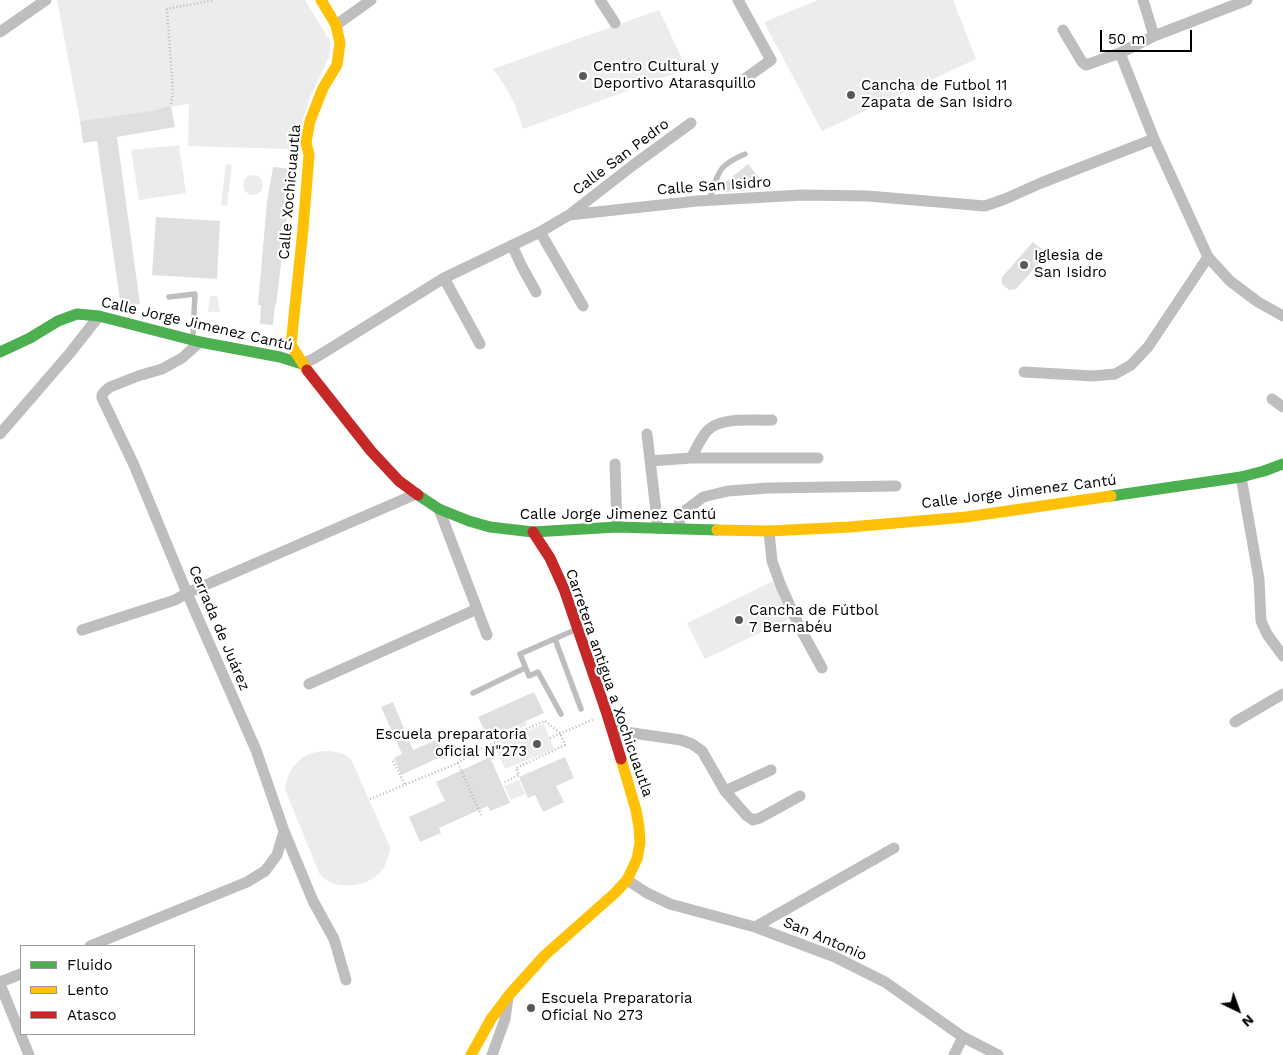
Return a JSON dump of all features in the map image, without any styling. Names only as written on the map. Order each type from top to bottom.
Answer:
[{"type":"main road","name":"Calle Xochicuautla","points":[[302,364],[291,345],[308,174],[309,156],[306,142],[310,121],[323,88],[337,65],[340,43],[336,25],[321,0]]},
{"type":"main road","name":"Calle Jorge Jimenez Cantú","points":[[0,352],[23,342],[58,320],[77,314],[99,316],[196,341],[280,357],[302,364],[372,451],[399,481],[416,494],[439,509],[469,521],[490,527],[533,532],[618,527],[770,531],[849,527],[966,517],[1242,476],[1283,464]]},
{"type":"main road","name":"Carretera antigua a Xochicuautla","points":[[471,1055],[491,1019],[508,995],[546,955],[627,880],[637,859],[640,843],[636,810],[607,714],[564,589],[554,565],[533,532]]},
{"type":"street","points":[[0,32],[46,0]]},
{"type":"street","points":[[336,25],[371,0]]},
{"type":"street","points":[[600,0],[615,23]]},
{"type":"street","points":[[738,0],[771,60],[739,82]]},
{"type":"street","points":[[1143,0],[1154,36]]},
{"type":"street","points":[[1064,30],[1082,62],[1086,65],[1120,53],[1154,36],[1247,0]]},
{"type":"street","points":[[1120,53],[1154,139],[1208,258],[1230,281],[1258,302],[1283,316]]},
{"type":"street","name":"Calle San Pedro","points":[[570,215],[691,123]]},
{"type":"street","name":"Calle San Isidro","points":[[302,364],[444,278],[540,232],[570,215],[709,201],[802,195],[868,196],[985,206],[1154,139]]},
{"type":"street","points":[[540,232],[583,306]]},
{"type":"street","points":[[512,245],[536,292]]},
{"type":"street","points":[[1024,372],[1094,376],[1115,374],[1131,365],[1148,347],[1208,258]]},
{"type":"street","points":[[444,278],[480,344]]},
{"type":"street","points":[[0,434],[70,353],[99,316]]},
{"type":"street","name":"Cerrada de Juárez","points":[[196,341],[182,358],[162,369],[110,387],[102,395],[103,401],[138,473],[187,593],[256,750],[284,831],[313,901],[334,940],[346,980]]},
{"type":"street","points":[[1272,399],[1283,407]]},
{"type":"street","points":[[691,458],[706,432],[714,425],[725,421],[772,420]]},
{"type":"street","points":[[648,434],[658,528]]},
{"type":"street","points":[[650,461],[691,458],[818,458]]},
{"type":"street","points":[[615,464],[618,527]]},
{"type":"street","points":[[1242,476],[1259,579],[1261,620],[1267,634],[1283,656]]},
{"type":"street","points":[[679,528],[680,517],[703,497],[728,491],[768,488],[896,486]]},
{"type":"street","points":[[82,630],[175,600],[187,593],[416,494]]},
{"type":"street","points":[[439,509],[487,635]]},
{"type":"street","points":[[770,531],[772,560],[781,586],[800,628],[822,668]]},
{"type":"street","points":[[309,684],[477,609]]},
{"type":"street","points":[[1235,722],[1283,694]]},
{"type":"street","points":[[612,730],[681,740],[692,744],[702,751],[725,791],[747,816],[753,820],[800,796]]},
{"type":"street","points":[[725,791],[771,770]]},
{"type":"street","points":[[92,945],[247,882],[264,870],[277,855],[284,831]]},
{"type":"street","points":[[755,927],[894,848]]},
{"type":"street","name":"San Antonio","points":[[627,880],[670,904],[755,927],[835,957],[885,982],[963,1037],[998,1055]]},
{"type":"street","points":[[20,974],[0,983],[20,1033]]},
{"type":"street","points":[[492,1055],[505,1019],[508,995]]},
{"type":"street","points":[[21,1035],[29,1055]]},
{"type":"street","points":[[954,1055],[963,1037]]},
{"type":"lane","points":[[709,201],[719,170],[730,160],[746,154]]},
{"type":"lane","points":[[169,297],[195,294],[193,333],[196,341]]},
{"type":"lane","points":[[561,714],[538,672],[529,676],[520,654],[577,629]]},
{"type":"lane","points":[[555,639],[581,709]]},
{"type":"lane","points":[[473,693],[526,668]]},
{"type":"path","points":[[171,104],[173,92],[167,9],[214,0]]},
{"type":"path","points":[[550,738],[607,714]]},
{"type":"path","points":[[370,799],[458,763],[477,750],[545,721],[560,733],[565,745],[516,768],[519,775],[505,782]]},
{"type":"path","points":[[393,760],[405,785]]},
{"type":"path","points":[[458,763],[482,817]]},
{"type":"shaded area","points":[[57,0],[305,0],[331,43],[329,57],[310,97],[300,129],[298,152],[289,149],[188,146],[189,104],[157,109],[160,130],[152,131],[148,112],[80,121]]},
{"type":"shaded area","name":"Cancha de Futbol 11 Zapata de San Isidro","points":[[818,0],[953,0],[976,59],[822,131],[764,22]]},
{"type":"shaded area","name":"Centro Cultural y Deportivo Atarasquillo","points":[[659,10],[687,69],[523,129],[511,98],[493,69]]},
{"type":"shaded area","points":[[179,145],[186,193],[139,200],[131,150]]},
{"type":"shaded area","points":[[226,164],[232,165],[227,205],[221,205]]},
{"type":"shaded area","points":[[253,175],[260,178],[263,185],[260,192],[253,195],[246,192],[243,185],[246,178]]},
{"type":"shaded area","points":[[210,296],[217,296],[220,312],[208,312]]},
{"type":"shaded area","name":"Cancha de Fútbol 7 Bernabéu","points":[[773,581],[791,618],[705,659],[687,623]]},
{"type":"shaded area","points":[[526,721],[527,725],[505,735],[503,731]]},
{"type":"shaded area","points":[[544,724],[554,749],[505,769],[494,745]]},
{"type":"shaded area","points":[[329,751],[338,752],[351,759],[390,847],[387,861],[380,873],[369,881],[355,885],[334,884],[319,873],[285,789],[288,776],[299,761],[310,754]]},
{"type":"shaded area","points":[[519,780],[525,794],[511,800],[504,786]]},
{"type":"building","points":[[171,106],[175,127],[117,137],[140,304],[121,307],[97,141],[83,143],[80,121],[158,110]]},
{"type":"building","points":[[748,164],[760,179],[746,191],[719,192],[723,184]]},
{"type":"building","points":[[273,167],[293,169],[273,325],[260,324],[261,305],[258,305],[267,202]]},
{"type":"building","points":[[156,217],[220,221],[217,279],[152,275]]},
{"type":"building","name":"Iglesia de San Isidro","points":[[1033,242],[1047,254],[1016,289],[1009,290],[1002,284],[1002,277]]},
{"type":"building","points":[[534,692],[544,713],[488,738],[478,717]]},
{"type":"building","points":[[393,702],[413,750],[438,739],[445,755],[401,775],[394,758],[402,754],[381,707]]},
{"type":"building","points":[[490,757],[510,803],[490,811],[488,806],[439,828],[441,833],[420,842],[409,817],[445,801],[436,782]]},
{"type":"building","points":[[565,757],[574,778],[556,786],[564,802],[543,812],[535,795],[528,798],[519,777]]},
{"type":"traffic: fast","points":[[0,352],[30,338],[58,321],[77,314],[99,316],[200,342],[280,357],[302,364]]},
{"type":"traffic: fast","points":[[1111,496],[1241,477],[1283,464]]},
{"type":"traffic: fast","points":[[418,495],[439,509],[490,527],[533,532],[617,527],[717,530]]},
{"type":"traffic: slow","points":[[307,370],[291,345],[309,155],[306,142],[310,121],[323,88],[337,65],[340,43],[336,25],[321,0]]},
{"type":"traffic: slow","points":[[717,530],[769,531],[849,527],[966,517],[1111,496]]},
{"type":"traffic: slow","points":[[471,1055],[491,1019],[509,995],[545,955],[627,880],[637,859],[640,843],[636,810],[621,759]]},
{"type":"traffic: jam","points":[[307,370],[371,451],[399,481],[418,495]]},
{"type":"traffic: jam","points":[[533,532],[550,558],[564,589],[621,759]]},
{"type":"place","name":"Centro Cultural y Deportivo Atarasquillo","points":[[583,76]]},
{"type":"place","name":"Cancha de Futbol 11 Zapata de San Isidro","points":[[851,95]]},
{"type":"place","name":"Iglesia de San Isidro","points":[[1024,265]]},
{"type":"place","name":"Cancha de Fútbol 7 Bernabéu","points":[[739,620]]},
{"type":"place","name":"Escuela preparatoria oficial N\"273","points":[[537,744]]},
{"type":"place","name":"Escuela Preparatoria Oficial No 273","points":[[531,1008]]}]
